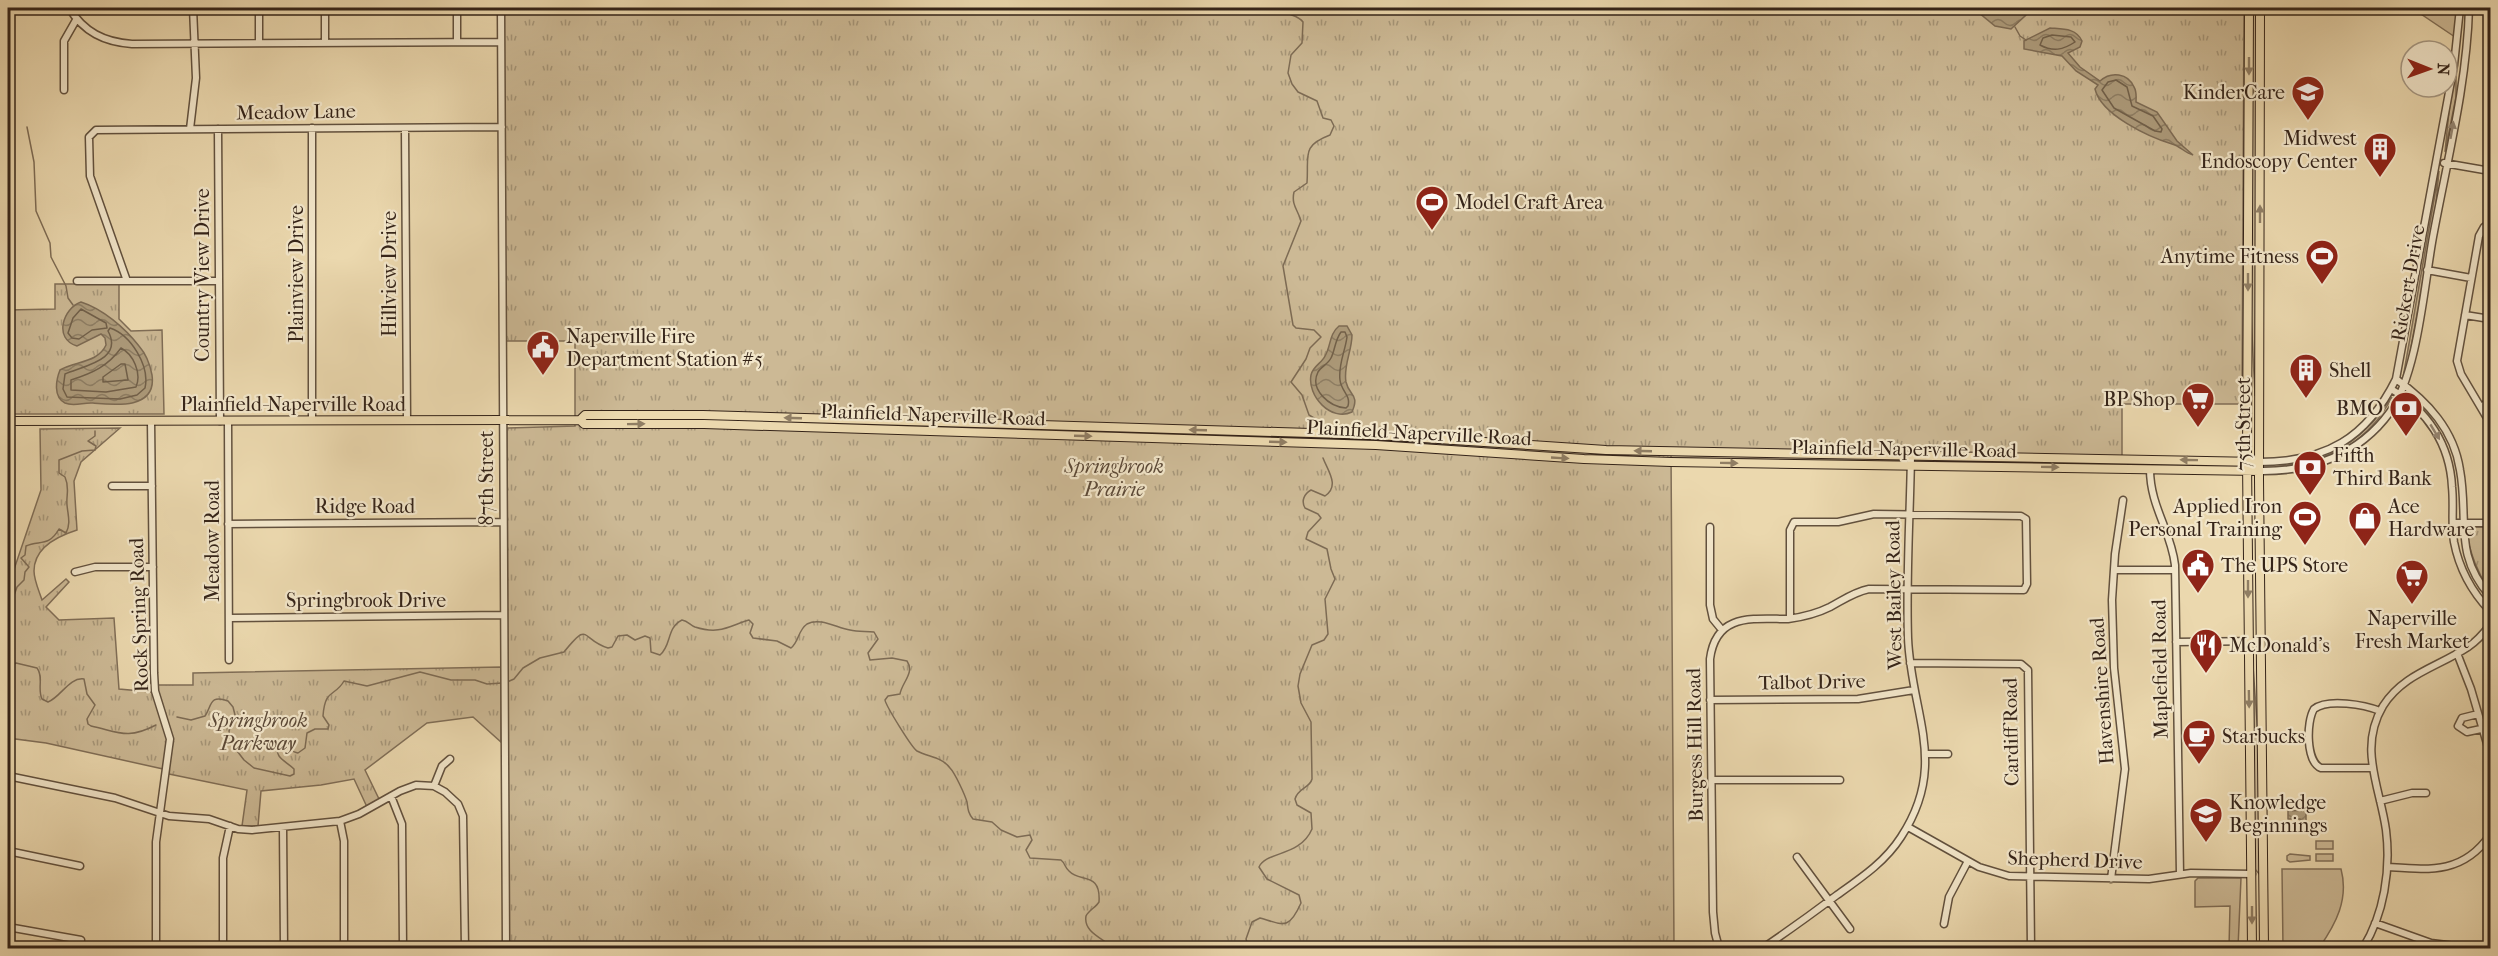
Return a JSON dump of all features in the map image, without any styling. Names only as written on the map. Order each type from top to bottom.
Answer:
[{"type":"main road","name":"75th Street","points":[[2249,8],[2247,461],[2252,948]]},
{"type":"main road","name":"75th Street","points":[[2260,8],[2259,471],[2264,948]]},
{"type":"main road","name":"Plainfield-Naperville Road","points":[[580,420],[585,415],[748,416],[1366,435],[1606,450],[2259,462]]},
{"type":"main road","name":"Plainfield-Naperville Road","points":[[8,421],[580,420],[584,424],[704,424],[1366,444],[1584,459],[2259,471]]},
{"type":"main road","points":[[2252,874],[2264,889]]},
{"type":"street","points":[[69,8],[76,20],[101,38],[117,43],[501,42]]},
{"type":"street","points":[[190,129],[196,78],[193,8]]},
{"type":"street","points":[[259,8],[259,43]]},
{"type":"street","points":[[325,8],[325,42]]},
{"type":"street","points":[[457,8],[457,42]]},
{"type":"street","name":"87th Street","points":[[501,8],[506,948]]},
{"type":"street","name":"Rickert Drive","points":[[2259,462],[2302,459],[2337,446],[2370,420],[2396,379],[2456,49],[2460,8]]},
{"type":"street","name":"Rickert Drive","points":[[2259,471],[2301,469],[2321,464],[2344,453],[2360,443],[2379,426],[2400,394],[2412,357],[2466,49],[2469,8]]},
{"type":"street","points":[[63,90],[64,40],[76,20]]},
{"type":"street","name":"Meadow Lane","points":[[127,281],[90,176],[91,134],[101,130],[502,127]]},
{"type":"street","name":"Plainview Drive","points":[[312,128],[312,420]]},
{"type":"street","name":"Hillview Drive","points":[[405,128],[407,420]]},
{"type":"street","name":"Country View Drive","points":[[218,129],[219,281],[224,421]]},
{"type":"street","points":[[2436,162],[2490,171]]},
{"type":"street","points":[[2490,223],[2484,227],[2479,236],[2457,364],[2490,423]]},
{"type":"street","points":[[2427,270],[2471,278]]},
{"type":"street","points":[[77,281],[219,281]]},
{"type":"street","points":[[2465,315],[2490,319]]},
{"type":"street","points":[[2396,379],[2432,410],[2451,440],[2461,475],[2464,541],[2472,568],[2490,596]]},
{"type":"street","points":[[2391,389],[2426,417],[2443,446],[2452,480],[2454,543],[2463,571],[2490,610]]},
{"type":"street","points":[[2481,407],[2490,401]]},
{"type":"street","name":"Rock Spring Road","points":[[151,421],[154,682],[170,739],[156,849],[156,948]]},
{"type":"street","name":"Meadow Road","points":[[224,421],[230,660]]},
{"type":"street","name":"West Bailey Road","points":[[1764,948],[1882,860],[1908,827],[1922,793],[1926,754],[1924,732],[1910,663],[1908,589],[1911,456]]},
{"type":"street","name":"Maplefield Road","points":[[2150,469],[2152,496],[2172,547],[2175,570],[2180,874]]},
{"type":"street","points":[[112,486],[152,486]]},
{"type":"street","name":"Havenshire Road","points":[[2111,879],[2125,769],[2113,662],[2114,570],[2123,500]]},
{"type":"street","points":[[1710,527],[1710,610],[1713,619],[1722,630],[1742,620],[1790,618],[1820,612],[1863,590],[2025,589],[2027,584],[2027,523],[2024,517],[1874,514],[1838,522],[1792,524],[1790,530],[1790,618]]},
{"type":"street","name":"Ridge Road","points":[[228,524],[503,522]]},
{"type":"street","points":[[2453,523],[2490,523]]},
{"type":"street","points":[[75,572],[95,567],[153,567]]},
{"type":"street","points":[[2114,570],[2175,570]]},
{"type":"street","name":"Springbrook Drive","points":[[229,618],[504,615]]},
{"type":"street","points":[[2363,948],[2375,923],[2383,896],[2387,867],[2386,830],[2372,768],[2371,741],[2380,711],[2390,696],[2406,681],[2477,640],[2490,625]]},
{"type":"street","name":"Burgess Hill Road","points":[[1719,948],[1713,923],[1710,700],[1711,651],[1722,630]]},
{"type":"street","points":[[2176,642],[2261,641]]},
{"type":"street","points":[[2457,653],[2471,689],[2490,754]]},
{"type":"street","name":"Cardiff Road","points":[[1910,663],[2018,664],[2026,667],[2029,676],[2030,878]]},
{"type":"street","name":"Talbot Drive","points":[[1710,700],[1857,699],[1914,690]]},
{"type":"street","points":[[2372,768],[2321,768],[2316,765],[2310,756],[2310,719],[2314,709],[2325,704],[2357,704],[2380,711]]},
{"type":"street","points":[[2478,714],[2462,718],[2458,726],[2467,732],[2481,729]]},
{"type":"street","points":[[1926,754],[1948,754]]},
{"type":"street","points":[[434,786],[442,766],[450,759]]},
{"type":"street","points":[[8,777],[115,798],[177,818],[209,819],[252,830],[340,821],[359,814],[416,785],[434,786],[454,799],[463,816],[465,948]]},
{"type":"street","points":[[1712,780],[1840,780]]},
{"type":"street","points":[[2380,801],[2426,793]]},
{"type":"street","points":[[391,796],[402,824],[403,948]]},
{"type":"street","points":[[340,821],[344,841],[344,948]]},
{"type":"street","points":[[224,948],[223,858],[230,826]]},
{"type":"street","points":[[283,827],[284,948]]},
{"type":"street","name":"Shepherd Drive","points":[[1908,827],[1968,861],[2001,874],[2030,878],[2149,879],[2180,874],[2252,874]]},
{"type":"street","points":[[2387,867],[2440,868],[2460,862],[2487,845],[2490,835]]},
{"type":"street","points":[[8,852],[80,866]]},
{"type":"street","points":[[1797,857],[1850,929]]},
{"type":"street","points":[[1944,924],[1949,897],[1968,861]]},
{"type":"street","points":[[2030,878],[2031,948]]},
{"type":"street","points":[[2375,923],[2449,947],[2471,948]]},
{"type":"street","points":[[8,927],[81,940]]},
{"type":"green space","name":"Springbrook Prairie","points":[[502,8],[2244,8],[2242,404],[2122,404],[2122,456],[1671,449],[1674,948],[509,948],[507,428],[575,426],[575,341],[506,341]]},
{"type":"green space","points":[[2251,8],[2258,8],[2255,396],[2251,313]]},
{"type":"green space","points":[[2412,8],[2457,8],[2455,37]]},
{"type":"green space","points":[[2451,99],[2456,99],[2445,152]]},
{"type":"green space","points":[[2439,171],[2435,214],[2408,365],[2403,378]]},
{"type":"green space","points":[[55,284],[119,284],[119,319],[131,331],[162,330],[164,414],[8,414],[8,310],[55,309]]},
{"type":"green space","points":[[2392,397],[2372,426],[2344,449],[2312,464],[2277,467],[2317,459],[2339,450],[2372,423]]},
{"type":"green space","name":"Springbrook Parkway","points":[[120,428],[81,462],[74,481],[77,530],[48,544],[38,555],[34,571],[42,600],[66,579],[69,582],[46,607],[59,620],[114,618],[119,689],[152,692],[158,685],[193,685],[193,673],[501,667],[501,742],[473,717],[427,723],[365,770],[379,799],[367,807],[354,779],[261,791],[258,826],[242,826],[247,790],[169,774],[163,769],[46,743],[8,738],[8,587],[41,490],[40,429]]},
{"type":"green space","points":[[1619,454],[1900,459],[1900,462],[1619,457]]},
{"type":"green space","points":[[2109,462],[2109,465],[1969,463]]},
{"type":"green space","points":[[2472,527],[2490,527],[2490,592],[2478,570],[2470,548],[2466,532]]},
{"type":"green space","points":[[2252,653],[2259,749],[2261,876],[2254,868]]},
{"type":"green space","points":[[2316,841],[2333,841],[2333,849],[2316,849]]},
{"type":"green space","points":[[2290,854],[2310,856],[2310,860],[2290,862],[2287,856]]},
{"type":"green space","points":[[2316,854],[2333,854],[2333,861],[2316,861]]},
{"type":"green space","points":[[2282,869],[2341,869],[2342,901],[2336,920],[2319,948],[2283,948]]},
{"type":"green space","points":[[2198,878],[2241,878],[2238,948],[2229,948],[2230,906],[2195,907],[2195,881]]},
{"type":"water","points":[[1973,8],[2028,8],[2026,15],[2011,29],[1995,26]]},
{"type":"water","points":[[2050,28],[2069,30],[2079,37],[2082,41],[2080,47],[2068,53],[2080,67],[2100,81],[2114,75],[2128,79],[2135,89],[2136,102],[2157,112],[2177,141],[2193,155],[2127,124],[2116,116],[2099,99],[2095,89],[2098,85],[2076,71],[2062,56],[2024,49],[2024,41]]},
{"type":"water","points":[[81,302],[113,320],[144,352],[152,375],[152,386],[141,400],[122,404],[72,405],[65,403],[59,397],[57,383],[60,370],[98,355],[106,345],[105,338],[101,334],[77,346],[65,337],[63,324],[65,317],[69,310]]},
{"type":"water","points":[[1339,326],[1347,326],[1352,335],[1345,376],[1347,387],[1355,402],[1352,412],[1344,414],[1336,413],[1322,405],[1311,383],[1312,372],[1324,358],[1333,333]]},
{"type":"water","points":[[2306,810],[2306,824],[2301,824],[2300,819],[2288,819],[2288,811]]},
{"type":"waterway","points":[[1280,8],[1303,22],[1302,43],[1291,55],[1288,73],[1292,84],[1298,92],[1317,101],[1323,118],[1331,120],[1334,126],[1330,135],[1314,143],[1308,153],[1307,183],[1294,192],[1293,197],[1301,221],[1283,266],[1293,325],[1296,328],[1314,330],[1321,337],[1310,348],[1306,359],[1291,382],[1302,395],[1309,415],[1314,418]]},
{"type":"waterway","points":[[2015,27],[2020,36],[2026,40]]},
{"type":"waterway","points":[[27,127],[34,162],[36,211],[50,243],[51,257],[73,305]]},
{"type":"waterway","points":[[8,618],[11,616],[11,604],[17,587],[24,580],[25,572],[29,567],[21,558],[25,555],[26,546],[48,541],[59,529],[66,533],[68,529],[67,485],[65,477],[59,473],[59,460],[82,451],[95,450],[96,446],[88,441],[95,436],[95,431]]},
{"type":"waterway","points":[[1249,948],[1246,939],[1252,922],[1260,918],[1285,923],[1293,918],[1301,903],[1299,895],[1267,879],[1259,867],[1269,858],[1300,844],[1312,829],[1311,813],[1297,805],[1295,799],[1312,779],[1311,722],[1301,703],[1298,686],[1300,674],[1312,645],[1324,640],[1328,634],[1325,599],[1335,579],[1327,549],[1306,539],[1308,532],[1321,518],[1318,514],[1305,508],[1303,500],[1311,490],[1325,496],[1332,488],[1332,478],[1323,458]]},
{"type":"waterway","points":[[507,682],[514,679],[523,668],[540,658],[564,652],[582,634],[608,648],[612,647],[618,636],[627,635],[635,640],[645,636],[650,638],[651,652],[660,655],[674,627],[682,620],[695,627],[711,630],[724,629],[749,620],[753,624],[750,633],[753,638],[777,641],[791,648],[804,627],[812,622],[823,622],[853,631],[874,632],[878,639],[868,653],[870,660],[892,658],[907,661],[909,665],[909,674],[900,694],[888,696],[885,700],[914,748],[947,764],[962,789],[973,819],[992,822],[1001,830],[1017,837],[1030,835],[1032,840],[1026,850],[1030,858],[1061,860],[1074,875],[1089,879],[1097,886],[1099,902],[1087,914],[1086,922],[1091,931],[1113,948]]},
{"type":"waterway","points":[[8,668],[16,663],[37,668],[40,675],[42,699],[48,702],[69,684],[84,679],[87,694],[95,705],[87,719],[91,726],[130,733],[146,730],[156,725]]},
{"type":"waterway","points":[[177,717],[191,720],[205,716],[214,700],[228,701],[235,715],[229,731],[231,743],[244,760],[254,768],[290,776],[294,774],[294,769],[279,756],[278,745],[283,745],[298,753],[305,748],[307,733],[315,729],[328,729],[329,725],[323,716],[324,707],[328,697],[344,681],[367,686],[420,672],[451,680],[475,680],[487,684],[502,683]]},
{"type":"place","name":"KinderCare","points":[[2308,121]]},
{"type":"place","name":"Midwest Endoscopy Center","points":[[2380,178]]},
{"type":"place","name":"Model Craft Area","points":[[1432,231]]},
{"type":"place","name":"Anytime Fitness","points":[[2322,285]]},
{"type":"place","name":"Naperville Fire Department Station #5","points":[[543,376]]},
{"type":"place","name":"Shell","points":[[2306,399]]},
{"type":"place","name":"BP Shop","points":[[2198,428]]},
{"type":"place","name":"BMO","points":[[2406,437]]},
{"type":"place","name":"Fifth Third Bank","points":[[2310,496]]},
{"type":"place","name":"Applied Iron Personal Training","points":[[2305,546]]},
{"type":"place","name":"Ace Hardware","points":[[2365,547]]},
{"type":"place","name":"The UPS Store","points":[[2198,594]]},
{"type":"place","name":"Naperville Fresh Market","points":[[2412,605]]},
{"type":"place","name":"McDonald's","points":[[2206,674]]},
{"type":"place","name":"Starbucks","points":[[2199,765]]},
{"type":"place","name":"Knowledge Beginnings","points":[[2206,843]]}]
